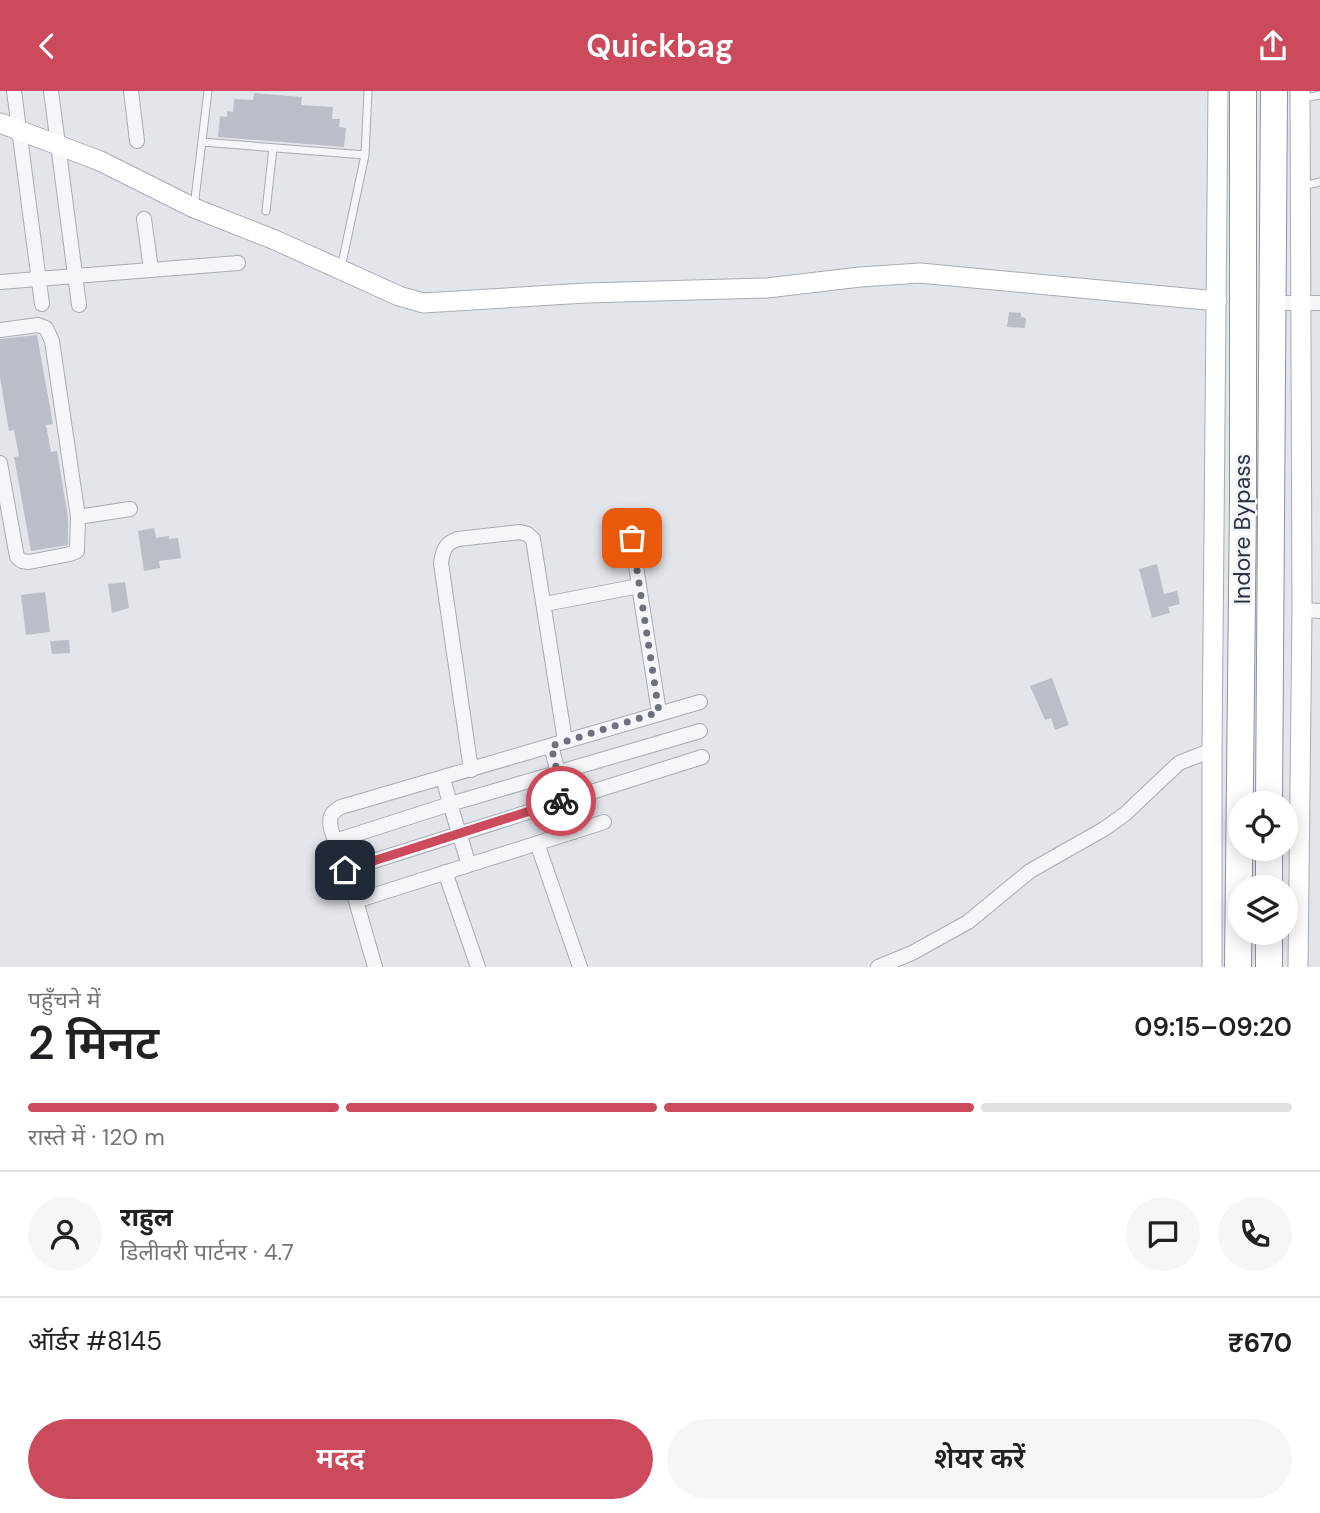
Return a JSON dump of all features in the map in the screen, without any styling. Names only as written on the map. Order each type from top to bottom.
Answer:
[{"type":"highway","name":"Indore Bypass","points":[[1238,967],[1243,502],[1243,91]]},
{"type":"highway","name":"Indore Bypass","points":[[1269,791],[1287,303],[1273,91]]},
{"type":"highway","points":[[1269,945],[1269,967]]},
{"type":"street","points":[[14,91],[9,126],[42,304]]},
{"type":"street","points":[[51,91],[79,305]]},
{"type":"street","points":[[131,91],[137,141]]},
{"type":"street","points":[[1212,967],[1218,91]]},
{"type":"street","points":[[1298,967],[1311,611],[1287,303],[1299,187],[1300,95]]},
{"type":"street","points":[[9,126],[100,161],[194,208],[399,296],[423,303],[586,293],[766,288],[920,273],[1217,301]]},
{"type":"street","points":[[144,219],[151,269]]},
{"type":"street","points":[[0,282],[238,263]]},
{"type":"street","points":[[1287,303],[1320,303]]},
{"type":"street","points":[[0,330],[38,325],[46,328],[52,341],[78,517],[77,551],[22,561],[17,557],[0,463]]},
{"type":"street","points":[[78,517],[130,509]]},
{"type":"street","points":[[471,770],[441,563],[443,550],[450,542],[458,539],[520,532],[527,534],[534,543],[545,604],[558,743],[557,773],[574,832]]},
{"type":"street","points":[[632,538],[659,712]]},
{"type":"street","points":[[545,604],[639,586]]},
{"type":"street","points":[[376,967],[335,841],[329,818],[333,811],[700,702]]},
{"type":"street","points":[[335,841],[700,730]]},
{"type":"street","points":[[878,967],[912,953],[968,922],[1030,871],[1125,814],[1179,763],[1212,750]]},
{"type":"street","points":[[345,870],[702,757]]},
{"type":"street","points":[[443,778],[469,865]]},
{"type":"street","points":[[356,901],[604,822]]},
{"type":"street","points":[[537,843],[580,967]]},
{"type":"street","points":[[444,872],[478,967]]},
{"type":"lane","points":[[194,208],[208,91]]},
{"type":"lane","points":[[341,269],[365,155],[368,91]]},
{"type":"lane","points":[[1300,95],[1320,95]]},
{"type":"lane","points":[[202,142],[365,155]]},
{"type":"lane","points":[[266,211],[273,148]]},
{"type":"lane","points":[[1299,187],[1320,182]]},
{"type":"building","points":[[254,93],[302,97],[301,105],[333,107],[332,119],[340,119],[339,127],[346,128],[344,147],[218,137],[220,116],[227,117],[227,111],[233,112],[234,99],[253,100]]},
{"type":"building","points":[[1009,312],[1021,313],[1021,317],[1026,318],[1025,328],[1007,327]]},
{"type":"building","points":[[37,335],[53,424],[46,425],[51,452],[57,451],[68,518],[68,545],[31,551],[14,457],[19,456],[14,430],[9,431],[0,377],[0,339]]},
{"type":"building","points":[[154,528],[156,538],[178,538],[181,558],[159,561],[160,568],[144,571],[138,531]]},
{"type":"building","points":[[1157,564],[1164,594],[1177,591],[1180,604],[1168,607],[1170,613],[1152,618],[1139,569]]},
{"type":"building","points":[[125,582],[129,608],[112,613],[108,584]]},
{"type":"building","points":[[45,592],[50,632],[26,635],[21,595]]},
{"type":"building","points":[[69,640],[70,653],[52,654],[50,641]]},
{"type":"building","points":[[1052,678],[1069,725],[1055,730],[1051,718],[1045,720],[1030,686]]},
{"type":"way so far","points":[[561,801],[564,800],[551,746],[659,712],[632,538]]},
{"type":"route","points":[[345,870],[561,801]]}]
